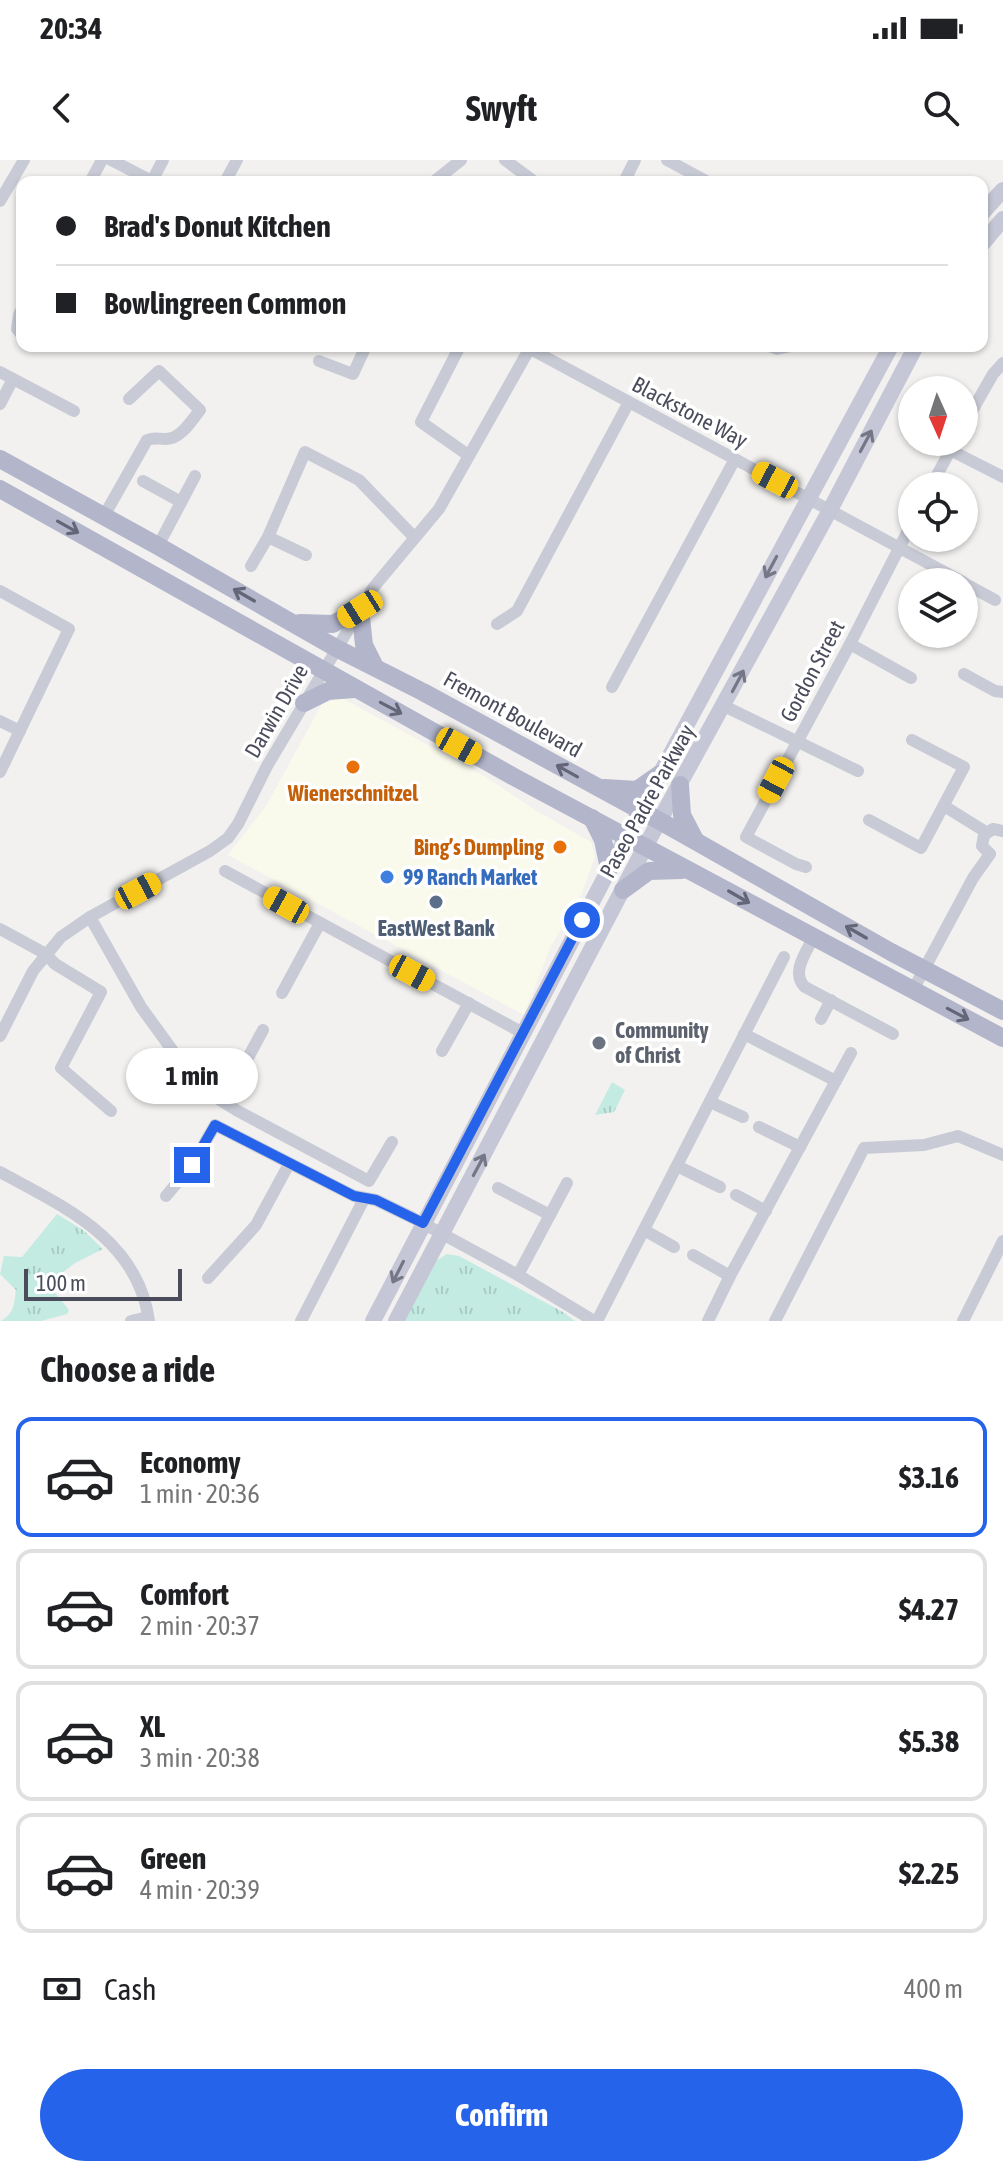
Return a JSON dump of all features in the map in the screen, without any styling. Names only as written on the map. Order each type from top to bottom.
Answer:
[{"type":"main road","points":[[988,206],[1003,190]]},
{"type":"main road","points":[[988,237],[1003,219]]},
{"type":"main road","name":"Paseo Padre Parkway","points":[[373,1321],[609,869],[888,352]]},
{"type":"main road","name":"Paseo Padre Parkway","points":[[396,1321],[645,847],[913,352]]},
{"type":"main road","name":"Fremont Boulevard","points":[[0,459],[336,648],[660,821],[924,970],[1003,1011]]},
{"type":"main road","points":[[0,489],[322,671],[1003,1038]]},
{"type":"main road","points":[[293,623],[333,624],[360,609],[364,645],[375,667]]},
{"type":"main road","points":[[304,703],[328,691],[356,689]]},
{"type":"main road","points":[[597,788],[637,790],[660,774]]},
{"type":"main road","points":[[680,785],[684,822],[697,842]]},
{"type":"main road","points":[[592,818],[603,840],[609,869]]},
{"type":"main road","points":[[623,890],[649,871],[690,871]]},
{"type":"main road","points":[[521,1087],[528,1057],[545,1017],[538,1005]]},
{"type":"street","points":[[0,201],[24,160]]},
{"type":"street","points":[[111,160],[143,176]]},
{"type":"street","points":[[441,176],[461,160]]},
{"type":"street","points":[[505,160],[527,176]]},
{"type":"street","points":[[667,160],[697,176]]},
{"type":"street","points":[[319,361],[353,374],[363,352]]},
{"type":"street","points":[[457,352],[421,422],[468,455]]},
{"type":"street","name":"Darwin Drive","points":[[0,1036],[33,971],[61,937],[90,917],[228,838],[322,671],[373,588],[439,509],[526,352]]},
{"type":"street","name":"Blackstone Way","points":[[538,352],[898,546]]},
{"type":"street","points":[[978,400],[1003,363]]},
{"type":"street","points":[[104,516],[147,440],[154,437],[169,440],[178,436],[200,410],[159,371],[129,399]]},
{"type":"street","points":[[0,372],[74,411]]},
{"type":"street","points":[[0,404],[13,379]]},
{"type":"street","points":[[497,624],[517,611],[629,402]]},
{"type":"street","points":[[251,566],[268,537],[305,452],[359,480],[414,537]]},
{"type":"street","points":[[968,456],[1003,477]]},
{"type":"street","points":[[612,687],[735,459]]},
{"type":"street","points":[[158,546],[195,476]]},
{"type":"street","points":[[143,481],[181,502]]},
{"type":"street","points":[[268,537],[306,555]]},
{"type":"street","name":"Gordon Street","points":[[806,867],[746,837],[898,549]]},
{"type":"street","name":"Blackstone Way","points":[[908,552],[937,568]]},
{"type":"street","name":"Blackstone Way","points":[[978,590],[995,600]]},
{"type":"street","points":[[0,591],[69,629],[0,772]]},
{"type":"street","points":[[850,644],[911,678]]},
{"type":"street","points":[[964,674],[995,691],[1003,692]]},
{"type":"street","points":[[724,706],[858,771]]},
{"type":"street","points":[[0,721],[20,731]]},
{"type":"street","points":[[869,820],[921,848],[944,806],[964,767],[912,740]]},
{"type":"street","points":[[913,990],[973,878],[996,853],[984,849],[982,842],[998,828],[944,806]]},
{"type":"street","points":[[225,871],[523,1033]]},
{"type":"street","points":[[90,917],[141,1007],[199,1087],[369,1181],[392,1142]]},
{"type":"street","points":[[282,993],[320,923]]},
{"type":"street","points":[[0,929],[46,954],[55,964],[101,992],[61,1068],[111,1111]]},
{"type":"street","points":[[814,936],[798,978],[805,987],[893,1034]]},
{"type":"street","points":[[166,1196],[192,1165],[215,1125],[354,1196],[376,1200],[423,1223],[596,1321],[784,957]]},
{"type":"street","points":[[821,1019],[831,1000]]},
{"type":"street","points":[[442,1051],[469,1003]]},
{"type":"street","points":[[224,1102],[263,1030]]},
{"type":"street","points":[[744,1034],[836,1081]]},
{"type":"street","points":[[708,1321],[851,1053]]},
{"type":"street","points":[[710,1102],[743,1117]]},
{"type":"street","points":[[759,1127],[800,1147]]},
{"type":"street","points":[[775,1321],[864,1148],[924,1145],[958,1136],[1003,1154]]},
{"type":"street","points":[[208,1278],[256,1225],[289,1164]]},
{"type":"street","points":[[677,1166],[720,1187]]},
{"type":"street","points":[[0,1172],[71,1211],[100,1231],[127,1262],[142,1290],[148,1319],[131,1321]]},
{"type":"street","points":[[518,1275],[567,1183]]},
{"type":"street","points":[[498,1188],[550,1215]]},
{"type":"street","points":[[736,1195],[766,1211]]},
{"type":"street","points":[[301,1321],[364,1199]]},
{"type":"street","points":[[644,1230],[674,1247]]},
{"type":"street","points":[[963,1321],[1003,1241]]},
{"type":"street","points":[[693,1255],[730,1276]]},
{"type":"shaded area","points":[[344,699],[486,777],[591,842],[595,856],[582,893],[551,946],[524,1015],[228,855],[266,806],[322,704]]},
{"type":"green space","points":[[612,1082],[625,1090],[614,1112],[595,1115]]},
{"type":"green space","points":[[57,1214],[83,1230],[103,1249],[75,1263],[48,1284],[69,1310],[67,1314],[41,1321],[1,1321],[11,1312],[16,1290],[0,1274],[4,1256],[22,1257]]},
{"type":"green space","points":[[447,1254],[459,1256],[575,1321],[404,1321],[437,1260]]},
{"type":"place","name":"Wienerschnitzel","points":[[353,767]]},
{"type":"place","name":"Bing’s Dumpling","points":[[560,847]]},
{"type":"place","name":"99 Ranch Market","points":[[387,877]]},
{"type":"place","name":"EastWest Bank","points":[[436,902]]},
{"type":"place","name":"Community of Christ","points":[[599,1043]]},
{"type":"route","points":[[192,1165],[215,1125],[354,1196],[376,1200],[423,1223],[582,920]]}]
